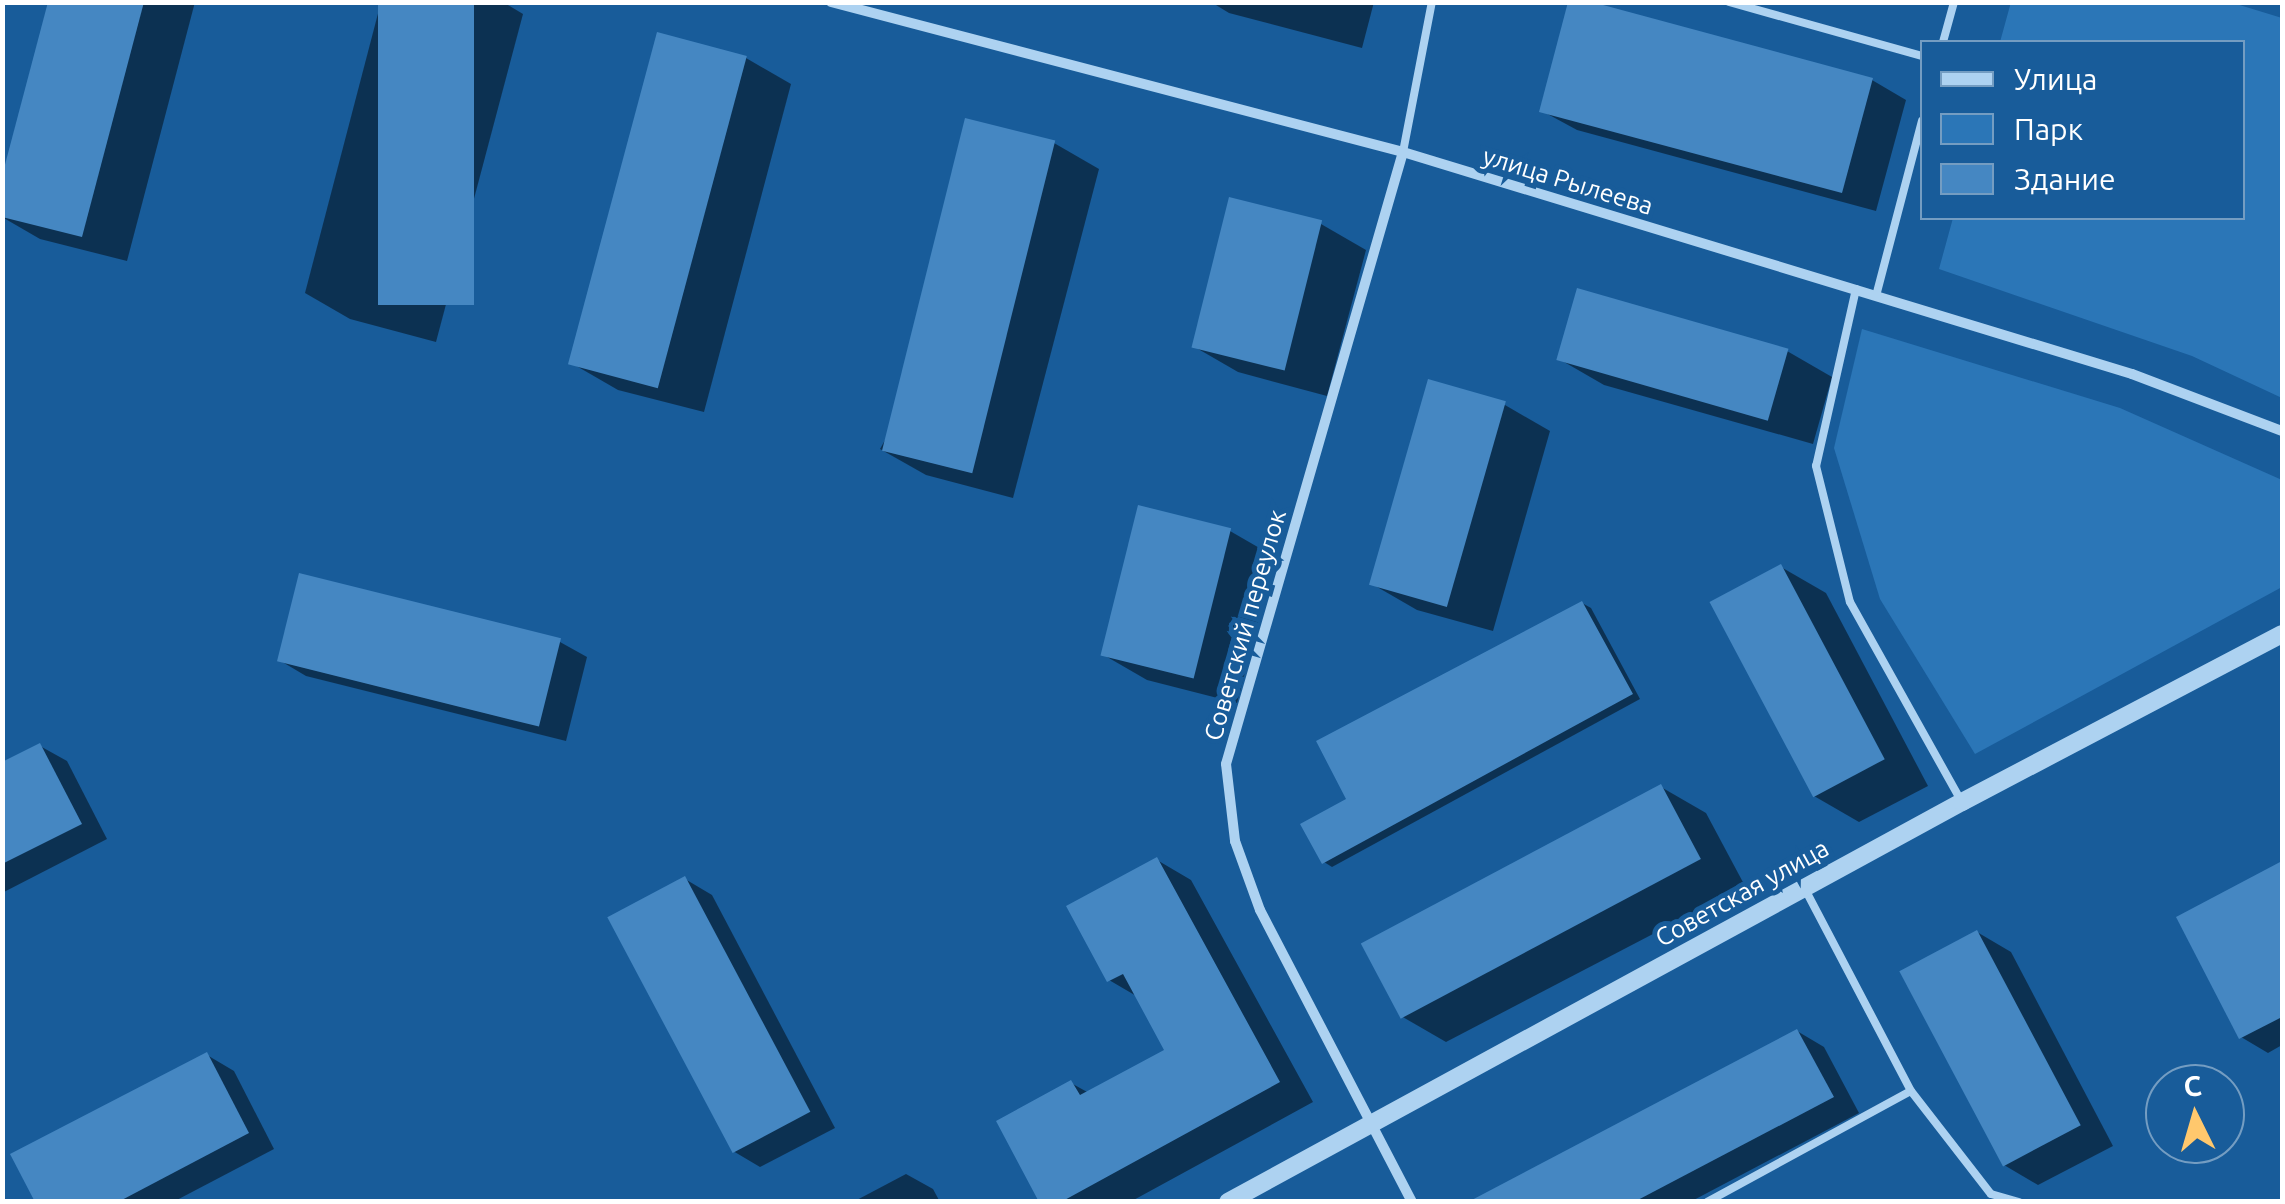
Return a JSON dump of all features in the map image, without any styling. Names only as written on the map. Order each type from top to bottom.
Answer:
[{"type":"street","name":"улица Рылеева","points":[[832,2],[1403,152],[2132,374],[2282,431]]},
{"type":"street","name":"Советский переулок","points":[[1403,152],[1226,764],[1234,841],[1260,910],[1412,1202]]},
{"type":"street","name":"Советская улица","points":[[1228,1202],[1962,802],[2282,634]]},
{"type":"lane","points":[[1403,152],[1432,2]]},
{"type":"lane","points":[[1729,2],[1920,55]]},
{"type":"lane","points":[[1944,40],[1954,2]]},
{"type":"lane","points":[[1876,296],[1920,130]]},
{"type":"lane","points":[[1856,290],[1816,466],[1850,602],[1962,802]]},
{"type":"lane","points":[[1804,888],[1911,1091],[1990,1194],[2019,1202]]},
{"type":"lane","points":[[1707,1202],[1911,1091]]},
{"type":"green space","points":[[2011,2],[2233,3],[2282,18],[2282,398],[2192,356],[1939,269],[1952,220],[2245,220],[2245,40],[2001,40]]},
{"type":"green space","points":[[1862,329],[2120,408],[2282,480],[2282,587],[1975,754],[1880,599],[1834,448]]},
{"type":"building","points":[[48,2],[144,2],[82,237],[2,217],[2,176]]},
{"type":"building","points":[[378,2],[474,2],[474,305],[378,305]]},
{"type":"building","points":[[1568,2],[1592,2],[1873,78],[1842,193],[1539,112]]},
{"type":"building","points":[[657,32],[747,56],[658,388],[568,364]]},
{"type":"building","points":[[965,118],[1055,140],[972,473],[882,451]]},
{"type":"building","points":[[1229,197],[1322,220],[1285,371],[1192,347]]},
{"type":"building","points":[[1577,288],[1788,349],[1768,421],[1556,360]]},
{"type":"building","points":[[1428,379],[1506,401],[1447,607],[1369,585]]},
{"type":"building","points":[[1138,505],[1231,528],[1194,679],[1101,655]]},
{"type":"building","points":[[1781,564],[1885,759],[1813,797],[1709,602]]},
{"type":"building","points":[[299,573],[561,638],[539,727],[277,661]]},
{"type":"building","points":[[1582,601],[1633,694],[1322,864],[1300,824],[1346,799],[1316,741]]},
{"type":"building","points":[[40,743],[82,824],[2,864],[2,762]]},
{"type":"building","points":[[1661,784],[1701,859],[1401,1019],[1361,944]]},
{"type":"building","points":[[1157,857],[1280,1082],[1061,1202],[1039,1202],[996,1121],[1071,1080],[1080,1095],[1164,1050],[1123,974],[1107,982],[1066,906]]},
{"type":"building","points":[[2282,861],[2282,1017],[2239,1039],[2176,917]]},
{"type":"building","points":[[685,876],[810,1112],[733,1153],[607,917]]},
{"type":"building","points":[[1977,930],[2081,1125],[2003,1166],[1899,971]]},
{"type":"building","points":[[1797,1029],[1834,1097],[1634,1202],[1468,1202]]},
{"type":"building","points":[[207,1052],[249,1133],[118,1202],[35,1202],[10,1154]]}]
